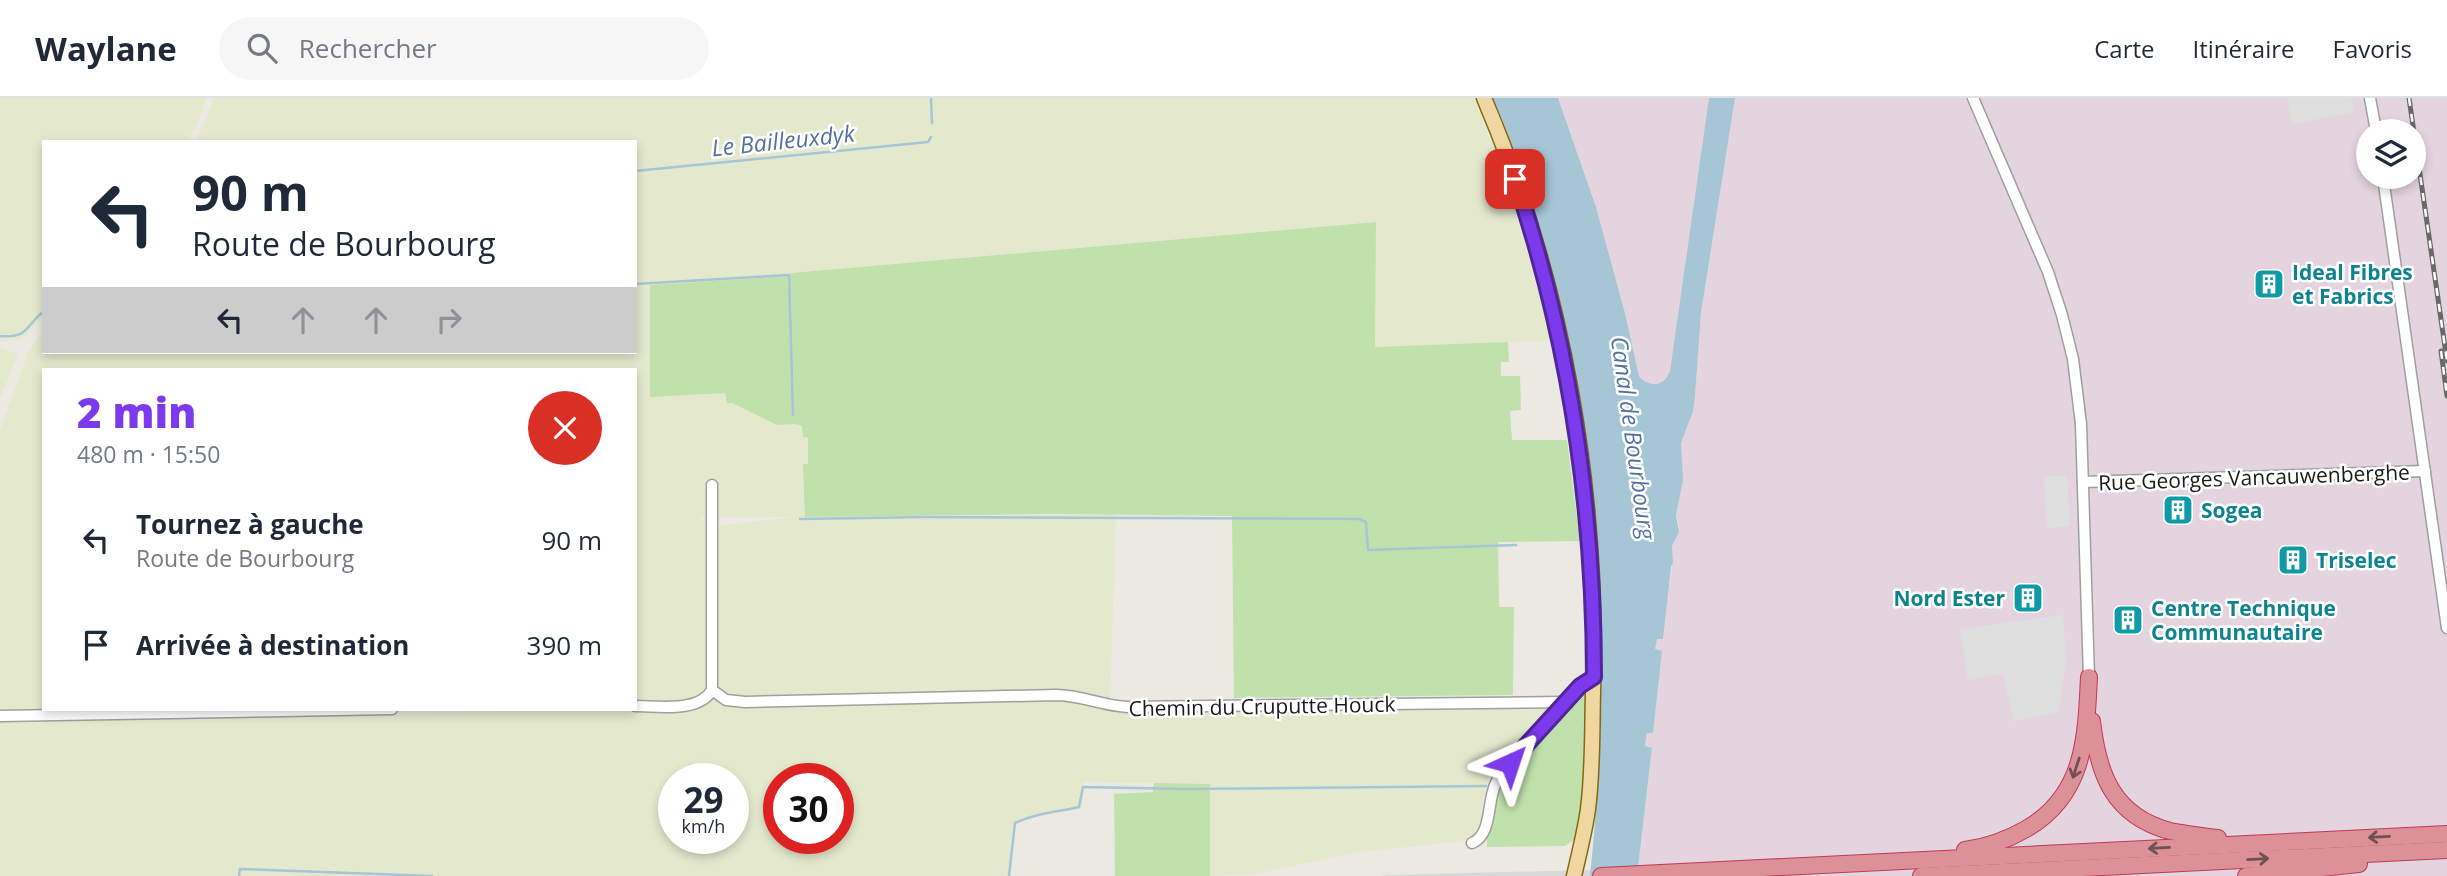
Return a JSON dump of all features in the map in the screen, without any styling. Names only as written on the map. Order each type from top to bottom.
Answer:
[{"type":"highway","points":[[2089,677],[2099,765],[2109,788],[2123,806],[2143,820],[2168,830],[2252,844]]},
{"type":"highway","points":[[1851,864],[1982,847],[2010,838],[2047,816],[2064,796],[2077,768],[2086,724],[2089,677]]},
{"type":"highway","points":[[1601,876],[2447,834]]},
{"type":"highway","points":[[1921,876],[2447,851]]},
{"type":"highway","points":[[2246,876],[2402,860],[2447,851]]},
{"type":"main road","points":[[1484,98],[1529,222],[1549,294],[1566,369],[1580,462],[1592,601],[1594,681],[1589,803],[1574,876]]},
{"type":"street","name":"Rue Georges Vancauwenberghe","points":[[1973,98],[2035,241],[2062,315],[2073,359],[2079,398],[2089,677]]},
{"type":"street","points":[[2370,98],[2374,119]]},
{"type":"street","points":[[2385,189],[2447,628]]},
{"type":"street","name":"Rue Georges Vancauwenberghe","points":[[2083,482],[2425,471]]},
{"type":"street","points":[[637,706],[690,705],[705,699],[712,690],[712,485]]},
{"type":"street","points":[[1472,843],[1479,840],[1483,833],[1491,795],[1501,774],[1583,682],[1594,681]]},
{"type":"street","name":"Chemin du Cruputte Houck","points":[[712,690],[726,700],[740,702],[1048,695],[1070,695],[1110,706],[1128,707],[1564,702]]},
{"type":"street","points":[[0,716],[280,711]]},
{"type":"shaded area","points":[[1558,98],[1709,98],[1670,371],[1661,384],[1650,384],[1639,376],[1596,207]]},
{"type":"shaded area","points":[[1735,98],[2447,98],[2447,876],[1637,876],[1652,748],[1645,747],[1647,733],[1653,733],[1662,651],[1655,650],[1656,639],[1662,639],[1672,546],[1679,527],[1676,515],[1682,480],[1681,443],[1695,396],[1701,313]]},
{"type":"shaded area","points":[[2287,98],[2351,98],[2354,112],[2292,124]]},
{"type":"shaded area","points":[[2067,475],[2070,526],[2047,528],[2044,477]]},
{"type":"shaded area","points":[[2063,615],[2066,660],[2059,712],[2014,721],[2003,673],[1968,680],[1960,629]]},
{"type":"shaded area","points":[[1591,870],[1590,876],[1380,876],[1387,875]]},
{"type":"green space","points":[[0,98],[206,98],[188,140],[42,140],[42,319],[19,341],[0,339]]},
{"type":"green space","points":[[214,98],[1474,98],[1510,188],[1551,341],[1374,347],[1376,222],[791,273],[725,393],[732,403],[777,425],[803,426],[808,437],[808,464],[804,464],[805,517],[1116,514],[1110,703],[1072,693],[743,699],[727,695],[720,690],[716,680],[715,526],[795,517],[701,517],[709,529],[709,685],[705,695],[696,700],[637,704],[637,368],[42,368],[42,711],[158,711],[0,713],[0,430],[31,346],[42,332],[42,354],[637,354],[637,140],[197,140]]},
{"type":"green space","points":[[1376,222],[1375,347],[1508,342],[1509,362],[1501,362],[1501,376],[1520,376],[1521,410],[1510,411],[1512,440],[1567,440],[1580,541],[1498,542],[1499,607],[1514,607],[1513,695],[1234,698],[1232,516],[1049,514],[805,517],[803,464],[808,464],[808,438],[803,437],[802,426],[777,425],[727,403],[725,393],[650,397],[650,285],[790,276],[791,273]]},
{"type":"green space","points":[[0,348],[18,354],[0,399]]},
{"type":"green space","points":[[1579,689],[1584,690],[1587,705],[1583,802],[1578,837],[1565,846],[1487,847],[1487,828],[1501,777]]},
{"type":"green space","points":[[1061,698],[1141,710],[1550,708],[1486,783],[1479,827],[1473,838],[1359,852],[1255,874],[1210,876],[1210,784],[1083,782],[1082,809],[1034,815],[1015,821],[1010,876],[0,876],[0,720],[637,711],[700,707],[714,699]]},
{"type":"green space","points":[[1154,783],[1210,784],[1210,876],[1115,876],[1114,794],[1153,792]]},
{"type":"water","name":"Canal de Bourbourg","points":[[1492,98],[1558,98],[1596,207],[1639,376],[1648,383],[1656,384],[1664,380],[1670,371],[1709,98],[1735,98],[1701,313],[1693,411],[1681,443],[1683,480],[1676,515],[1679,532],[1672,546],[1673,563],[1663,639],[1657,639],[1655,649],[1662,651],[1653,733],[1647,733],[1645,746],[1652,748],[1637,876],[1590,876],[1598,777],[1601,678],[1599,579],[1591,481],[1577,383],[1556,287],[1528,192]]},
{"type":"waterway","name":"Le Bailleuxdyk","points":[[931,98],[932,123]]},
{"type":"waterway","name":"Le Bailleuxdyk","points":[[637,171],[928,142],[931,137]]},
{"type":"waterway","points":[[637,284],[789,275],[793,415]]},
{"type":"waterway","name":"Le Bailleuxdyk","points":[[0,336],[21,333],[42,313]]},
{"type":"waterway","points":[[800,519],[1359,519],[1366,522],[1368,550],[1516,545]]},
{"type":"waterway","points":[[1009,876],[1015,823],[1079,807],[1083,787],[1186,789],[1486,786]]},
{"type":"waterway","points":[[239,876],[240,869],[432,876]]},
{"type":"railway","points":[[2409,98],[2447,361]]},
{"type":"railway","points":[[2441,351],[2447,396]]},
{"type":"place","name":"Ideal Fibres et Fabrics","points":[[2269,284]]},
{"type":"place","name":"Sogea","points":[[2178,510]]},
{"type":"place","name":"Triselec","points":[[2293,560]]},
{"type":"place","name":"Nord Ester","points":[[2028,598]]},
{"type":"place","name":"Centre Technique Communautaire","points":[[2128,620]]},
{"type":"route","points":[[1510,763],[1580,686],[1594,677],[1589,549],[1574,414],[1549,294],[1515,179]]}]
